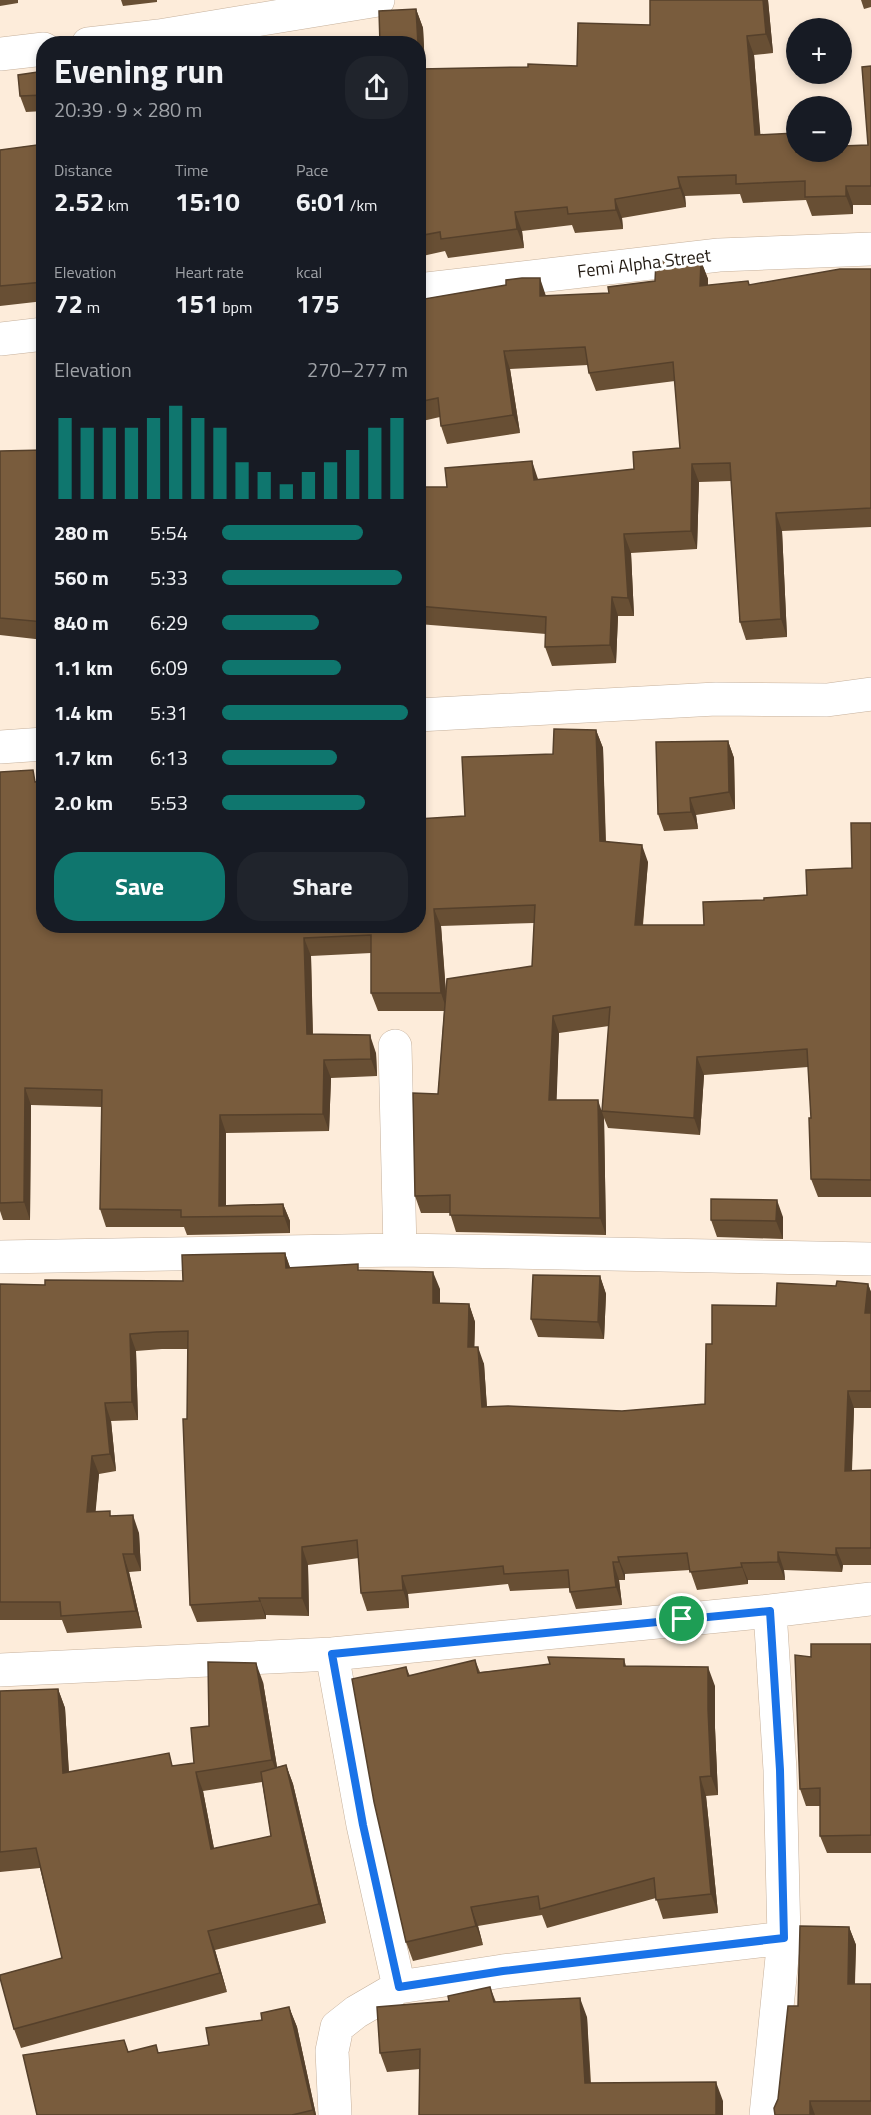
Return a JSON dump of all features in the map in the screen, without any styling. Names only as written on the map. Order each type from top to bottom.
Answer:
[{"type":"street","points":[[159,36],[378,0]]},
{"type":"street","points":[[0,54],[36,50]]},
{"type":"street","name":"Femi Alpha Street","points":[[426,289],[719,255],[871,249]]},
{"type":"street","points":[[0,339],[36,335]]},
{"type":"street","points":[[426,715],[716,699],[827,700],[871,694]]},
{"type":"street","points":[[0,747],[36,745]]},
{"type":"street","points":[[395,1046],[400,1250]]},
{"type":"street","points":[[0,1257],[400,1250],[871,1258]]},
{"type":"street","points":[[0,1670],[332,1654],[871,1599]]},
{"type":"street","points":[[766,2115],[784,1938],[780,1770],[770,1611]]},
{"type":"street","points":[[332,1654],[363,1825],[399,1987]]},
{"type":"street","points":[[335,2115],[332,2051],[338,2027],[356,2012],[399,1987],[503,1971],[784,1938]]},
{"type":"building","points":[[650,0],[763,0],[766,34],[747,36],[755,135],[786,133],[786,162],[852,162],[852,146],[868,145],[862,67],[871,66],[871,186],[846,186],[846,196],[805,197],[805,181],[736,184],[736,175],[678,177],[680,188],[615,199],[616,210],[568,214],[567,207],[515,212],[517,229],[441,239],[440,232],[426,235],[426,69],[528,67],[528,64],[577,66],[578,23],[650,25]]},
{"type":"building","points":[[416,9],[418,36],[380,36],[379,11]]},
{"type":"building","points":[[36,72],[36,95],[20,96],[18,75]]},
{"type":"building","points":[[36,145],[36,283],[0,286],[0,150]]},
{"type":"building","points":[[701,261],[700,286],[748,281],[749,285],[840,269],[871,269],[871,508],[776,513],[781,619],[740,622],[730,463],[692,464],[691,531],[624,534],[628,598],[612,597],[610,645],[545,647],[546,617],[426,607],[426,487],[447,487],[445,468],[532,461],[534,480],[634,469],[633,452],[680,448],[673,362],[589,373],[585,347],[504,351],[513,415],[441,426],[438,398],[426,400],[426,299],[506,285],[506,280],[522,278],[540,278],[540,296],[609,293],[608,287],[655,281],[656,262]]},
{"type":"building","points":[[36,450],[36,621],[0,618],[0,451]]},
{"type":"building","points":[[554,729],[596,730],[600,841],[642,845],[635,925],[704,925],[703,902],[764,900],[764,898],[807,895],[806,870],[852,868],[851,823],[871,823],[871,1180],[811,1179],[809,1118],[811,1118],[807,1049],[697,1057],[694,1118],[602,1111],[610,1007],[553,1016],[549,1100],[598,1100],[600,1218],[450,1215],[450,1195],[415,1196],[413,1093],[438,1094],[447,979],[532,966],[535,905],[434,909],[441,993],[371,993],[371,935],[304,938],[307,1034],[370,1035],[371,1059],[324,1060],[323,1114],[220,1115],[219,1206],[283,1204],[284,1216],[181,1217],[181,1210],[100,1209],[102,1090],[25,1088],[24,1202],[0,1203],[0,772],[33,770],[36,782],[36,933],[426,933],[426,818],[465,816],[462,757],[553,754]]},
{"type":"building","points":[[728,741],[729,792],[690,798],[691,812],[658,814],[656,742]]},
{"type":"building","points":[[711,1199],[777,1200],[776,1221],[711,1220]]},
{"type":"building","points":[[285,1253],[286,1268],[358,1264],[358,1270],[433,1272],[433,1303],[469,1304],[468,1347],[478,1347],[482,1407],[622,1411],[705,1404],[706,1344],[712,1344],[712,1305],[776,1306],[777,1283],[836,1286],[837,1281],[868,1284],[865,1313],[871,1313],[871,1391],[848,1391],[845,1471],[871,1470],[871,1548],[836,1548],[836,1555],[778,1552],[778,1562],[741,1563],[742,1567],[690,1572],[687,1553],[618,1557],[619,1562],[613,1562],[616,1587],[570,1592],[568,1570],[504,1574],[503,1566],[402,1576],[403,1590],[361,1593],[357,1540],[302,1547],[302,1598],[259,1598],[260,1601],[190,1605],[183,1419],[187,1419],[188,1331],[156,1332],[130,1334],[132,1402],[105,1403],[110,1454],[92,1456],[87,1512],[110,1511],[110,1516],[133,1515],[134,1554],[123,1554],[136,1611],[61,1616],[60,1602],[0,1602],[0,1284],[45,1285],[45,1280],[183,1281],[182,1255]]},
{"type":"building","points":[[533,1275],[600,1276],[598,1322],[531,1319]]},
{"type":"building","points":[[811,1644],[871,1644],[871,1835],[820,1836],[820,1788],[800,1789],[795,1655],[811,1657]]},
{"type":"building","points":[[548,1657],[624,1659],[624,1666],[708,1667],[711,1776],[700,1777],[711,1894],[656,1900],[654,1878],[540,1909],[538,1896],[471,1907],[476,1926],[406,1942],[374,1802],[352,1679],[406,1667],[408,1676],[475,1660],[478,1673],[550,1664]]},
{"type":"building","points":[[208,1662],[256,1663],[272,1760],[196,1772],[211,1849],[271,1836],[261,1772],[286,1765],[319,1904],[208,1931],[220,1973],[14,2029],[0,1975],[62,1958],[36,1848],[0,1852],[0,1691],[58,1689],[63,1773],[169,1753],[172,1766],[194,1763],[191,1728],[209,1726]]},
{"type":"building","points":[[800,1926],[849,1927],[848,1984],[871,1984],[871,2101],[810,2101],[810,2115],[775,2115],[774,2108],[778,2099],[788,2006],[798,2006]]},
{"type":"building","points":[[490,1987],[494,2002],[580,1998],[585,2083],[716,2082],[716,2115],[419,2115],[420,2049],[380,2053],[377,2007],[449,2001],[448,1996]]},
{"type":"building","points":[[289,2007],[313,2110],[292,2115],[37,2115],[23,2055],[124,2040],[128,2052],[156,2045],[158,2053],[209,2045],[206,2028],[262,2020],[261,2013]]},
{"type":"route","points":[[770,1611],[780,1770],[784,1938],[503,1971],[399,1987],[363,1825],[332,1654],[682,1619],[770,1611]]}]
